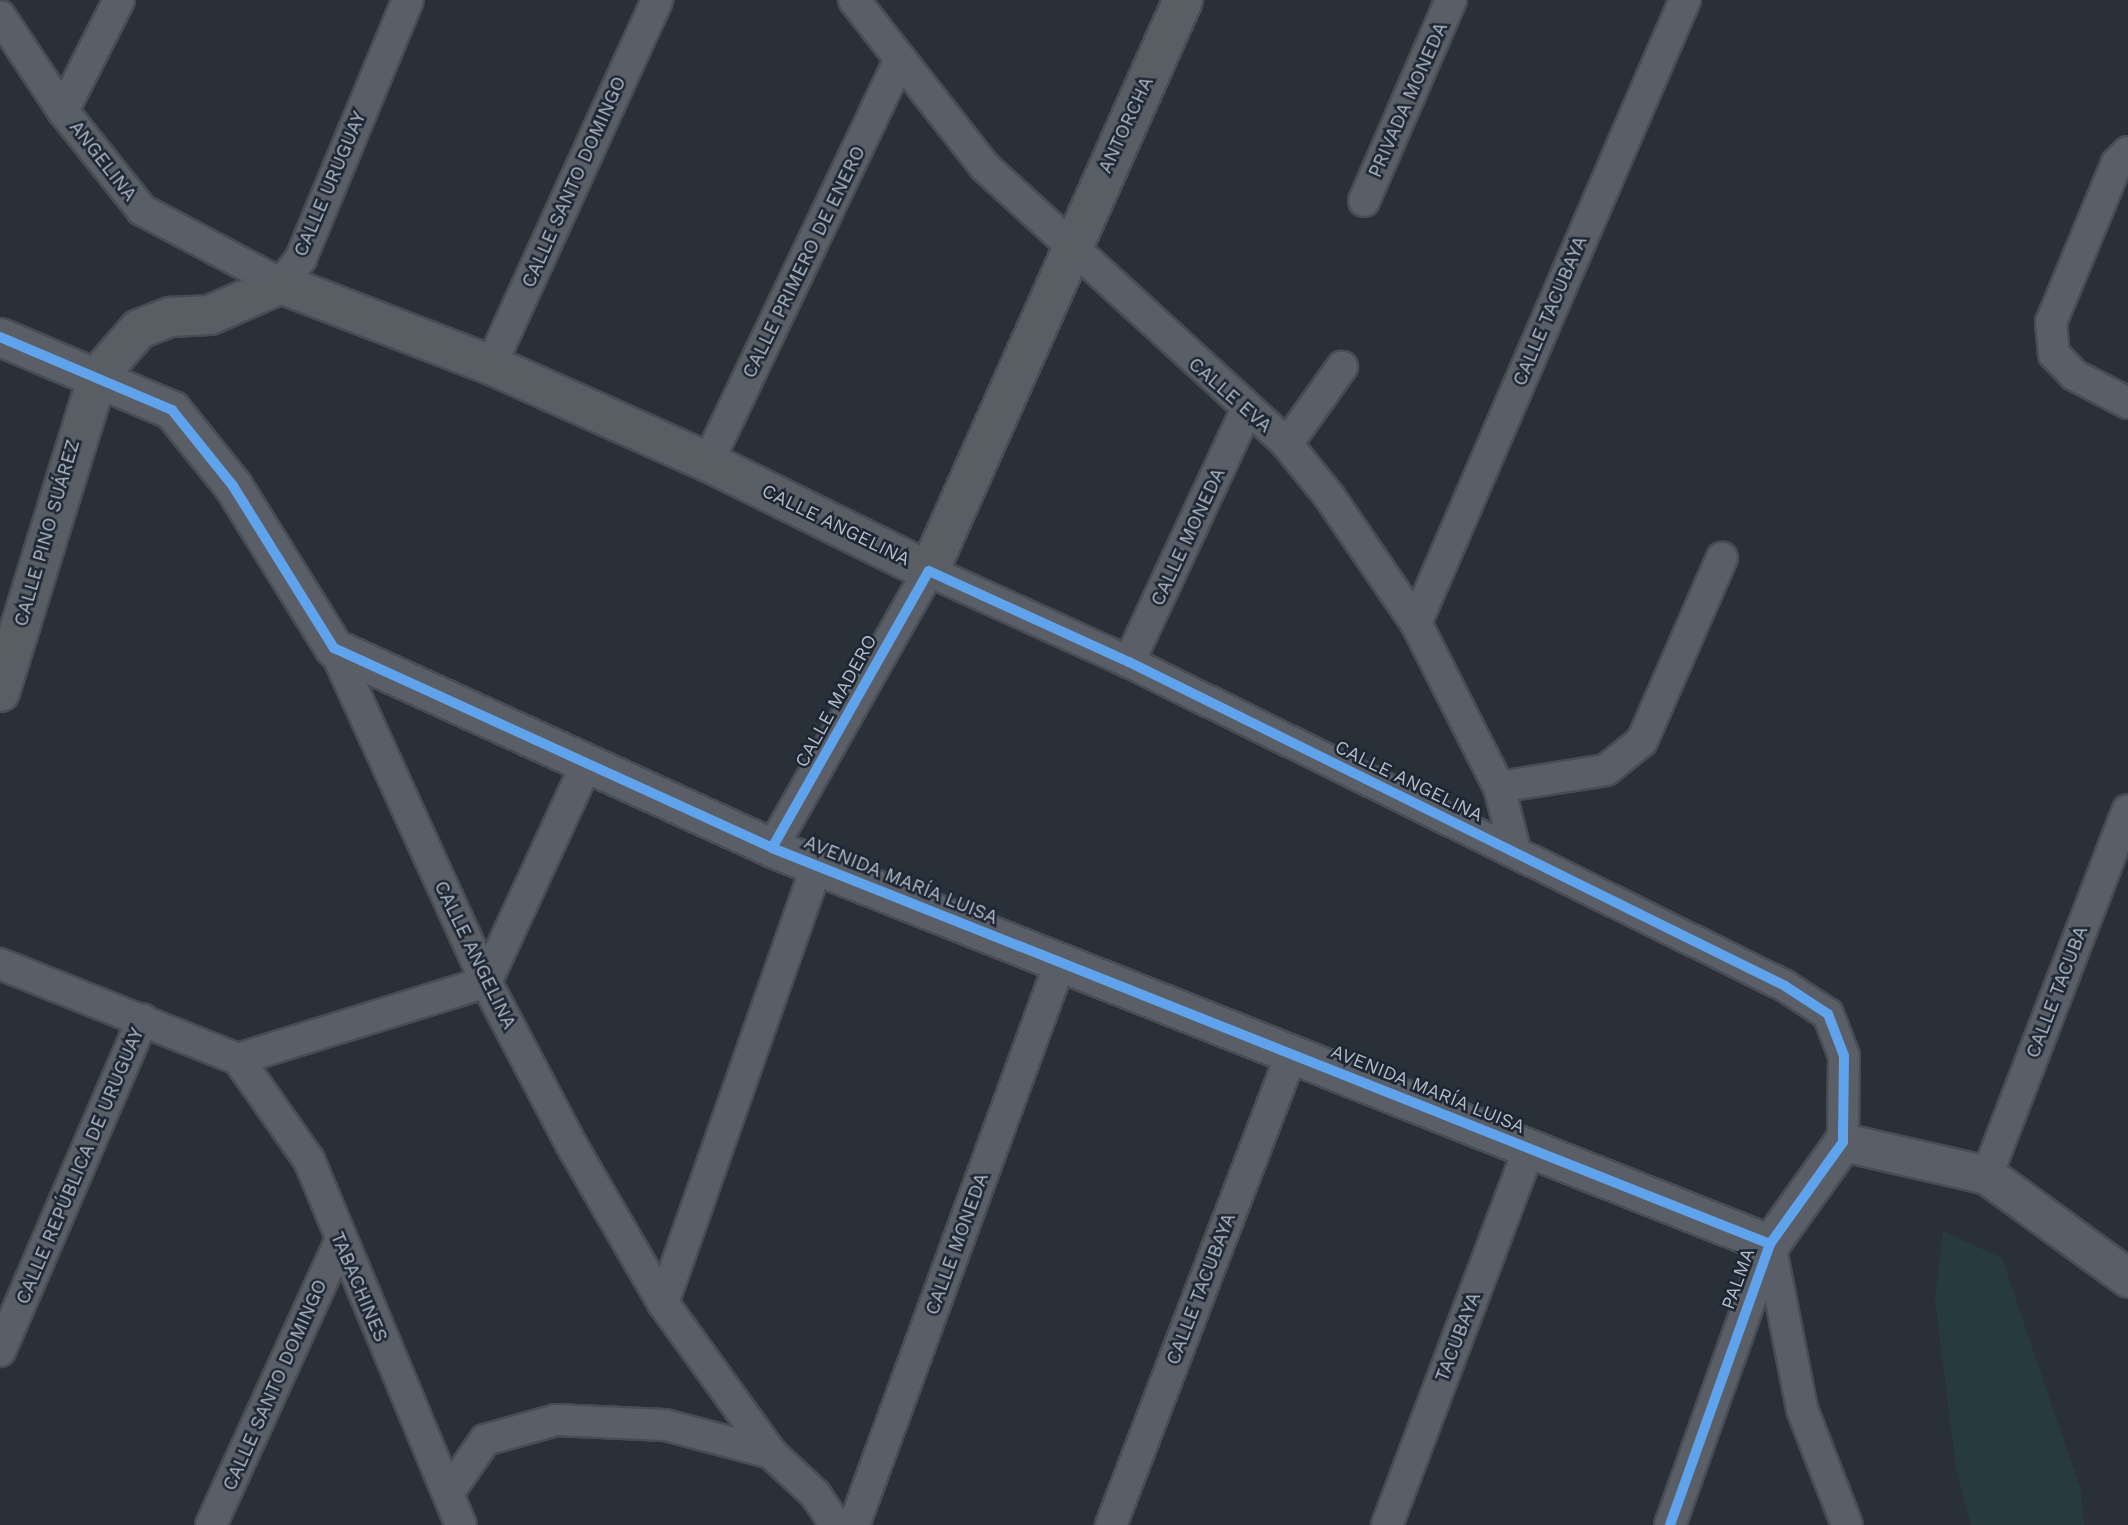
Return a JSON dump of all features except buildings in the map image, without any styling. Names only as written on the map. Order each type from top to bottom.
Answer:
[{"type":"main road","name":"ANTORCHA","points":[[1069,250],[1183,0]]},
{"type":"main road","name":"CALLE MADERO","points":[[929,571],[1069,250]]},
{"type":"main road","name":"CALLE ANGELINA","points":[[281,284],[491,365],[708,461],[929,571]]},
{"type":"main road","name":"CALLE URUGUAY","points":[[98,376],[139,329],[171,317],[210,316],[281,284]]},
{"type":"main road","name":"CALLE PINO SUÁREZ","points":[[0,692],[98,376]]},
{"type":"street","points":[[64,111],[118,0]]},
{"type":"street","name":"CALLE URUGUAY","points":[[281,284],[301,258],[408,0]]},
{"type":"street","name":"CALLE SANTO DOMINGO","points":[[491,365],[657,0]]},
{"type":"street","name":"CALLE EVA","points":[[854,0],[899,62],[984,166],[1069,250],[1246,411],[1287,444],[1416,623],[1499,788],[1516,853]]},
{"type":"street","name":"PRIVADA MONEDA","points":[[1364,201],[1451,0]]},
{"type":"street","name":"CALLE TACUBAYA","points":[[1416,623],[1685,0]]},
{"type":"street","name":"ANGELINA","points":[[0,16],[64,111],[142,210],[281,284]]},
{"type":"street","name":"CALLE PRIMERO DE ENERO","points":[[708,461],[899,62]]},
{"type":"street","points":[[2128,152],[2117,163],[2051,322],[2054,354],[2074,375],[2128,403]]},
{"type":"street","points":[[0,337],[98,376],[172,410],[233,486],[334,648]]},
{"type":"street","points":[[1287,444],[1342,366]]},
{"type":"street","name":"CALLE MONEDA","points":[[1129,662],[1246,411]]},
{"type":"street","points":[[1499,788],[1606,770],[1642,741],[1722,558]]},
{"type":"street","name":"CALLE ANGELINA","points":[[929,571],[1129,662],[1785,986],[1828,1014],[1844,1056],[1843,1142]]},
{"type":"street","name":"CALLE MADERO","points":[[772,848],[929,571]]},
{"type":"street","name":"CALLE ANGELINA","points":[[334,648],[486,982],[571,1144],[663,1303],[771,1453],[815,1494],[836,1525]]},
{"type":"street","name":"AVENIDA MARÍA LUISA","points":[[334,648],[586,766],[772,848],[1770,1244]]},
{"type":"street","points":[[0,964],[238,1059],[486,982],[586,766]]},
{"type":"street","name":"CALLE TACUBA","points":[[1987,1175],[2128,810]]},
{"type":"street","points":[[663,1303],[817,864]]},
{"type":"street","name":"CALLE MONEDA","points":[[854,1525],[1060,963]]},
{"type":"street","name":"CALLE REPÚBLICA DE URUGUAY","points":[[0,1351],[143,1020]]},
{"type":"street","name":"CALLE TACUBAYA","points":[[1111,1525],[1292,1053]]},
{"type":"street","name":"TABACHINES","points":[[238,1059],[309,1160],[339,1244],[449,1492],[461,1525]]},
{"type":"street","points":[[1843,1142],[1987,1175],[2128,1278]]},
{"type":"street","name":"PALMA","points":[[1670,1525],[1770,1244],[1843,1142]]},
{"type":"street","name":"TACUBAYA","points":[[1387,1525],[1529,1149]]},
{"type":"street","name":"CALLE SANTO DOMINGO","points":[[211,1525],[339,1244]]},
{"type":"street","points":[[1770,1244],[1802,1409],[1847,1525]]},
{"type":"street","points":[[449,1492],[485,1440],[556,1420],[665,1425],[771,1453]]},
{"type":"green space","points":[[1943,1231],[2002,1258],[2081,1491],[2084,1525],[1971,1525],[1956,1468],[1935,1299]]},
{"type":"cycle path","points":[[0,337],[172,410],[233,486],[334,648],[772,848],[1770,1244]]},
{"type":"cycle path","points":[[772,848],[929,571],[1129,662],[1785,986],[1828,1014],[1844,1056],[1843,1142],[1770,1244],[1670,1525]]}]
